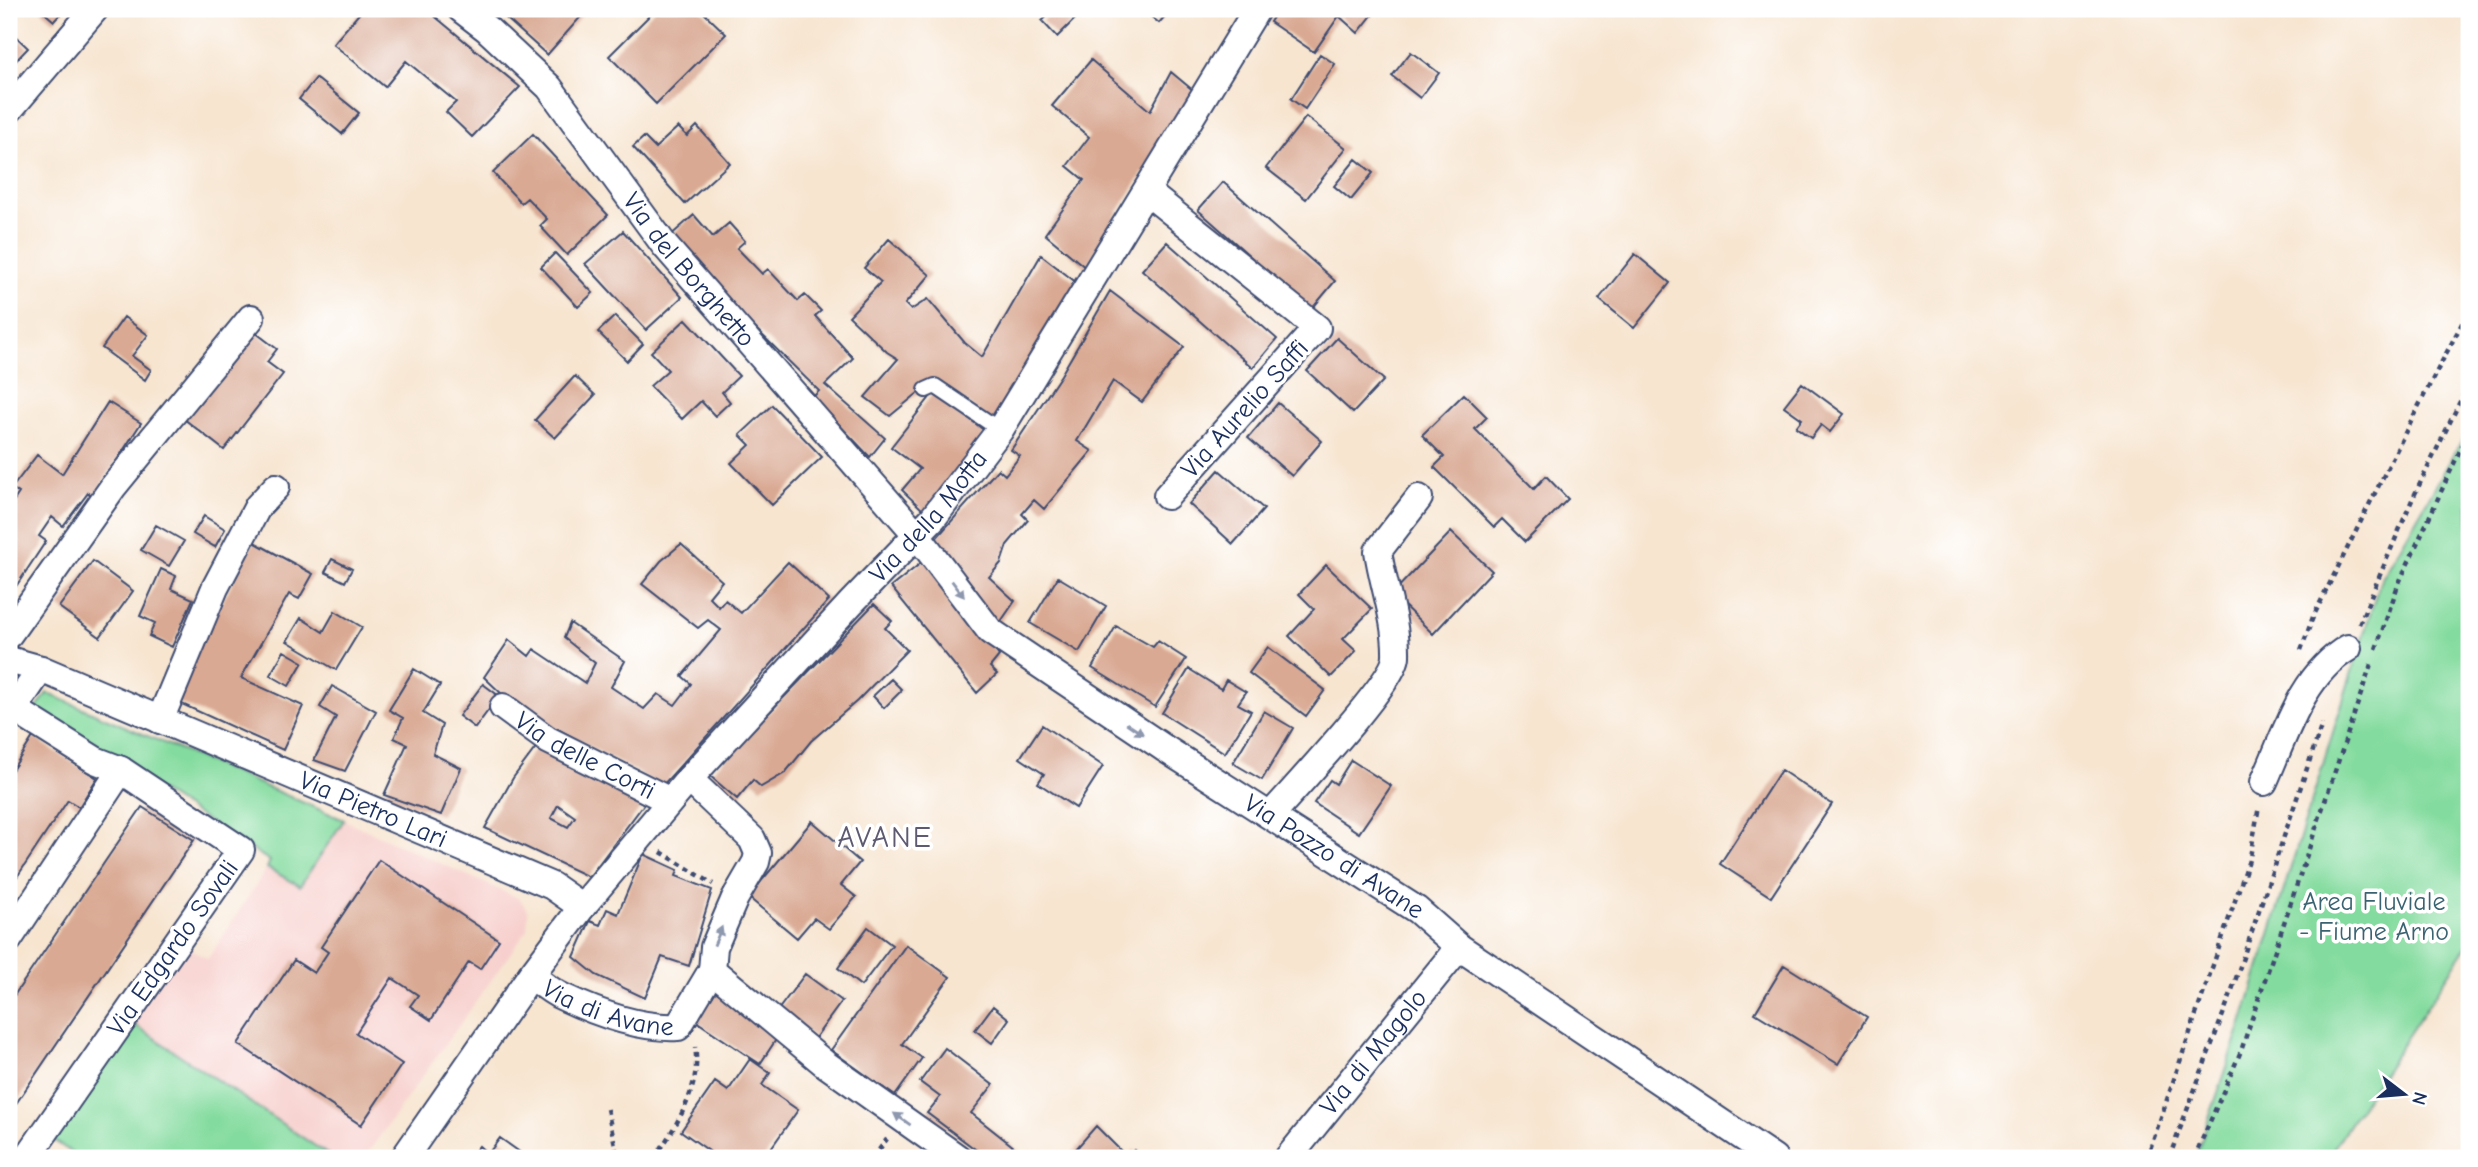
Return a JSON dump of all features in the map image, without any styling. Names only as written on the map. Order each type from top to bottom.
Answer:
[{"type":"street","points":[[9,110],[95,9]]},
{"type":"street","name":"Via del Borghetto","points":[[461,9],[487,29],[549,87],[665,246],[917,535]]},
{"type":"street","name":"Via della Motta","points":[[531,975],[582,907],[670,801],[851,603],[933,518],[1000,430],[1257,9]]},
{"type":"street","name":"Via Aurelio Saffi","points":[[1147,192],[1317,328],[1167,496]]},
{"type":"street","points":[[9,634],[113,487],[251,318]]},
{"type":"street","points":[[160,720],[215,589],[258,506],[276,487]]},
{"type":"street","points":[[1271,815],[1353,722],[1378,690],[1397,659],[1393,619],[1378,551],[1419,498]]},
{"type":"street","name":"Via Pozzo di Avane","points":[[917,535],[990,631],[1164,748],[1417,910],[1460,947],[1774,1158]]},
{"type":"street","points":[[2264,782],[2294,715],[2319,671],[2331,658],[2348,648]]},
{"type":"street","name":"Via Pietro Lari","points":[[9,660],[41,669],[552,886],[582,907]]},
{"type":"street","points":[[9,939],[121,770],[95,760],[11,712],[41,669]]},
{"type":"street","name":"Via delle Corti","points":[[503,707],[548,740],[670,801]]},
{"type":"street","name":"Via Edgardo Sovali","points":[[27,1158],[241,850],[121,770]]},
{"type":"street","points":[[689,779],[752,839],[758,853],[757,862],[735,898],[713,947],[712,970],[824,1063],[958,1158]]},
{"type":"street","name":"Via di Magolo","points":[[1288,1158],[1460,947]]},
{"type":"street","name":"Via di Avane","points":[[404,1158],[531,975],[560,996],[632,1022],[657,1028],[678,1027],[712,970]]},
{"type":"street","points":[[9,1150],[22,1158]]},
{"type":"lane","points":[[926,390],[935,386],[1000,430]]},
{"type":"path","points":[[2348,648],[2412,500],[2469,383]]},
{"type":"path","points":[[2376,650],[2398,585],[2469,431]]},
{"type":"path","points":[[2194,1158],[2241,1051],[2372,663]]},
{"type":"path","points":[[2169,1158],[2230,996],[2326,712]]},
{"type":"path","points":[[639,838],[735,898]]},
{"type":"path","points":[[655,1158],[684,1112],[698,1065],[694,1041],[678,1027]]},
{"type":"path","points":[[607,1108],[618,1158]]},
{"type":"shaded area","points":[[344,820],[520,899],[528,912],[527,930],[364,1158],[333,1158],[132,1023],[184,945],[208,959],[267,868],[300,886]]},
{"type":"green space","name":"Area Fluviale - Fiume Arno","points":[[2469,428],[2469,943],[2327,1158],[2195,1158],[2240,1030],[2380,582]]},
{"type":"green space","points":[[47,693],[344,820],[300,886],[267,868],[270,861],[35,711]]},
{"type":"green space","points":[[132,1023],[333,1158],[80,1158],[53,1140]]},
{"type":"building","points":[[40,9],[65,9],[54,21]]},
{"type":"building","points":[[363,9],[426,9],[520,87],[472,137],[446,112],[456,102],[406,61],[385,87],[333,44]]},
{"type":"building","points":[[496,9],[581,9],[585,12],[547,55]]},
{"type":"building","points":[[656,9],[700,9],[726,34],[656,104],[609,56]]},
{"type":"building","points":[[1055,9],[1064,9],[1075,19],[1057,37],[1042,21]]},
{"type":"building","points":[[1142,9],[1171,9],[1159,23]]},
{"type":"building","points":[[1278,9],[1377,9],[1358,33],[1339,16],[1314,52],[1270,22]]},
{"type":"building","points":[[9,30],[28,48],[9,68]]},
{"type":"building","points":[[1411,52],[1439,73],[1420,98],[1392,76]]},
{"type":"building","points":[[1320,54],[1335,64],[1305,109],[1291,99]]},
{"type":"building","points":[[1091,60],[1150,111],[1171,72],[1195,92],[1119,210],[1086,268],[1045,234],[1084,180],[1067,166],[1089,137],[1052,106]]},
{"type":"building","points":[[316,78],[359,113],[342,134],[299,99]]},
{"type":"building","points":[[1306,117],[1346,148],[1306,199],[1266,168]]},
{"type":"building","points":[[697,126],[730,163],[685,204],[633,147],[644,137],[655,148],[678,127],[687,136]]},
{"type":"building","points":[[533,134],[608,215],[567,255],[540,226],[547,219],[527,198],[521,203],[493,173]]},
{"type":"building","points":[[1356,159],[1373,173],[1351,200],[1334,186]]},
{"type":"building","points":[[1223,182],[1335,281],[1311,310],[1198,210]]},
{"type":"building","points":[[694,215],[713,237],[729,223],[745,241],[737,248],[762,274],[768,269],[798,301],[805,295],[821,311],[815,316],[853,358],[825,385],[885,438],[870,457],[813,397],[819,391],[669,237]]},
{"type":"building","points":[[623,231],[682,297],[646,330],[585,264]]},
{"type":"building","points":[[889,239],[930,275],[905,304],[911,310],[928,299],[965,343],[982,357],[1041,255],[1082,287],[995,424],[935,379],[890,416],[865,397],[898,359],[849,316],[881,282],[864,268]]},
{"type":"building","points":[[1167,242],[1277,339],[1253,368],[1142,270]]},
{"type":"building","points":[[555,253],[593,293],[578,307],[541,267]]},
{"type":"building","points":[[1635,254],[1670,283],[1634,328],[1599,299]]},
{"type":"building","points":[[1110,291],[1184,347],[1142,402],[1113,381],[1077,441],[1092,451],[1044,509],[1034,500],[1022,514],[1028,520],[1007,545],[1001,563],[989,577],[1015,601],[997,627],[932,543],[998,469],[1005,475],[1020,456],[1011,450],[1061,375]]},
{"type":"building","points":[[615,316],[643,344],[627,361],[598,332]]},
{"type":"building","points":[[124,317],[148,335],[132,356],[151,370],[145,380],[102,348]]},
{"type":"building","points":[[686,319],[739,376],[722,392],[730,402],[715,416],[701,401],[682,419],[650,386],[668,370],[651,352]]},
{"type":"building","points":[[247,326],[277,349],[267,362],[283,374],[224,450],[179,415]]},
{"type":"building","points":[[1337,338],[1384,380],[1353,413],[1307,371]]},
{"type":"building","points":[[575,376],[595,395],[555,438],[535,420]]},
{"type":"building","points":[[1802,383],[1844,414],[1830,432],[1821,425],[1811,438],[1796,427],[1802,419],[1784,406]]},
{"type":"building","points":[[935,391],[986,432],[925,512],[902,490],[920,469],[891,447]]},
{"type":"building","points":[[1464,394],[1487,417],[1475,429],[1534,489],[1546,476],[1568,499],[1525,542],[1502,519],[1494,527],[1434,467],[1444,457],[1422,435]]},
{"type":"building","points":[[108,402],[141,423],[93,497],[88,493],[63,526],[52,517],[39,536],[46,541],[9,597],[9,508],[19,493],[12,488],[37,455],[62,474]]},
{"type":"building","points":[[1278,403],[1322,441],[1292,476],[1248,438]]},
{"type":"building","points":[[772,405],[822,457],[772,505],[731,463],[750,445],[740,435]]},
{"type":"building","points":[[1219,470],[1264,509],[1233,544],[1189,504]]},
{"type":"building","points":[[204,516],[225,529],[215,547],[193,534]]},
{"type":"building","points":[[156,525],[184,541],[169,566],[141,550]]},
{"type":"building","points":[[1451,532],[1492,571],[1433,634],[1392,594]]},
{"type":"building","points":[[254,542],[313,574],[299,599],[289,594],[241,678],[303,706],[283,750],[173,700]]},
{"type":"building","points":[[681,544],[722,581],[709,597],[719,607],[725,600],[741,613],[788,562],[829,600],[662,786],[558,729],[555,733],[504,696],[484,677],[509,640],[529,656],[534,649],[585,683],[595,663],[564,638],[570,623],[625,661],[611,687],[644,709],[658,694],[675,705],[691,684],[682,676],[721,630],[708,620],[698,628],[642,584],[661,561]]},
{"type":"building","points":[[332,559],[352,569],[345,582],[325,572]]},
{"type":"building","points":[[926,559],[999,656],[990,667],[997,674],[977,693],[891,587]]},
{"type":"building","points":[[93,561],[133,591],[100,637],[59,607]]},
{"type":"building","points":[[1326,565],[1372,609],[1343,639],[1356,651],[1331,677],[1289,636],[1314,609],[1299,594]]},
{"type":"building","points":[[161,569],[176,576],[171,589],[193,599],[172,647],[149,636],[155,623],[140,616]]},
{"type":"building","points":[[1058,577],[1106,606],[1079,652],[1030,623]]},
{"type":"building","points":[[874,604],[892,621],[885,628],[907,650],[857,701],[811,741],[785,773],[761,787],[753,780],[737,799],[709,775]]},
{"type":"building","points":[[335,611],[362,627],[336,670],[287,641],[301,618],[323,632]]},
{"type":"building","points":[[1116,626],[1153,647],[1158,641],[1186,659],[1155,707],[1092,668]]},
{"type":"building","points":[[1268,647],[1325,690],[1306,716],[1249,673]]},
{"type":"building","points":[[284,651],[303,662],[289,686],[270,675]]},
{"type":"building","points":[[414,669],[440,685],[423,713],[442,725],[433,754],[461,768],[441,815],[384,795],[407,744],[394,738],[403,718],[389,710]]},
{"type":"building","points":[[1189,669],[1221,689],[1226,680],[1246,692],[1238,704],[1251,711],[1225,753],[1162,713]]},
{"type":"building","points":[[891,679],[902,690],[884,708],[873,696]]},
{"type":"building","points":[[483,684],[499,696],[475,728],[459,716]]},
{"type":"building","points":[[332,686],[376,711],[345,771],[314,760],[336,717],[320,707]]},
{"type":"building","points":[[1264,711],[1293,728],[1262,780],[1233,763]]},
{"type":"building","points":[[1042,725],[1103,766],[1076,808],[1038,783],[1044,774],[1020,758]]},
{"type":"building","points":[[33,737],[97,778],[79,807],[68,800],[9,889],[9,775]]},
{"type":"building","points":[[540,742],[644,804],[589,877],[485,828],[513,778]],"holes":[[[558,805],[575,817],[568,827],[551,818]]]},
{"type":"building","points":[[1351,760],[1391,786],[1359,833],[1314,803],[1330,780],[1336,784]]},
{"type":"building","points":[[1781,770],[1832,804],[1771,897],[1720,864]]},
{"type":"building","points":[[142,807],[194,840],[9,1114],[9,1003]]},
{"type":"building","points":[[812,821],[860,862],[841,885],[856,897],[829,929],[814,918],[797,938],[748,897]]},
{"type":"building","points":[[643,854],[678,870],[676,876],[712,890],[689,966],[662,957],[645,998],[596,975],[574,957],[590,921],[600,925],[607,909],[618,914]]},
{"type":"building","points":[[379,860],[499,940],[480,969],[469,962],[431,1020],[410,1006],[418,995],[392,978],[356,1033],[402,1064],[361,1125],[238,1044],[294,960],[314,973],[328,952],[321,947]]},
{"type":"building","points":[[868,927],[892,945],[861,986],[838,968]]},
{"type":"building","points":[[906,945],[950,977],[902,1044],[922,1058],[895,1096],[831,1050]]},
{"type":"building","points":[[1784,965],[1867,1017],[1838,1064],[1755,1013]]},
{"type":"building","points":[[805,974],[842,1001],[815,1038],[778,1010]]},
{"type":"building","points":[[716,991],[779,1035],[760,1064],[696,1021]]},
{"type":"building","points":[[993,1006],[1009,1019],[992,1043],[975,1030]]},
{"type":"building","points":[[945,1048],[993,1085],[971,1113],[1028,1158],[987,1158],[927,1113],[940,1097],[920,1082]]},
{"type":"building","points":[[750,1059],[770,1073],[762,1085],[798,1110],[764,1158],[719,1158],[681,1131],[715,1082],[728,1091]]},
{"type":"building","points":[[1096,1126],[1127,1157],[1134,1150],[1141,1158],[1068,1158]]},
{"type":"building","points":[[500,1138],[528,1158],[469,1158],[479,1146],[488,1154]]},
{"type":"district","name":"AVANE","points":[[885,837]]}]
